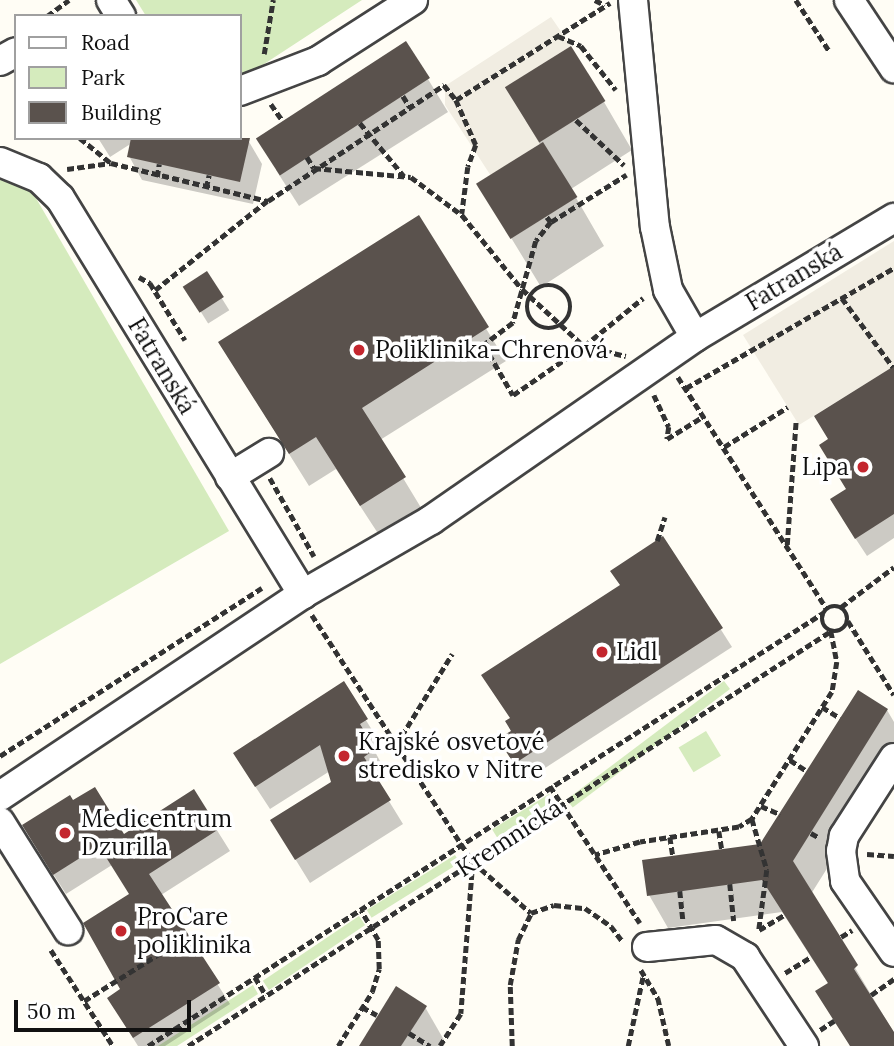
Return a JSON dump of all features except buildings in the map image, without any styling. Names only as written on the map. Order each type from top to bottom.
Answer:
[{"type":"street","points":[[249,89],[318,61],[413,0]]},
{"type":"street","points":[[634,0],[654,228],[668,290],[695,337]]},
{"type":"street","points":[[849,0],[894,68]]},
{"type":"street","name":"Fatranská","points":[[0,162],[39,178],[60,198],[300,591]]},
{"type":"street","name":"Fatranská","points":[[0,796],[300,591],[431,520],[695,337],[894,218]]},
{"type":"street","points":[[230,477],[264,456]]},
{"type":"street","points":[[894,758],[844,836],[841,851],[845,881],[894,952]]},
{"type":"street","points":[[0,822],[58,938]]},
{"type":"street","points":[[639,959],[725,933],[811,1038]]},
{"type":"path","points":[[50,14],[69,0]]},
{"type":"path","points":[[249,89],[273,0]]},
{"type":"path","points":[[595,0],[606,5]]},
{"type":"path","points":[[456,100],[615,0]]},
{"type":"path","points":[[796,0],[830,52]]},
{"type":"path","points":[[557,36],[573,40],[587,51],[624,99]]},
{"type":"path","points":[[155,290],[314,168],[444,85],[456,100],[476,145],[468,167],[462,215]]},
{"type":"path","points":[[403,96],[410,107]]},
{"type":"path","points":[[576,120],[631,172],[551,222],[536,241],[513,323],[484,345],[513,395],[584,346],[643,298]]},
{"type":"path","points":[[360,123],[404,176]]},
{"type":"path","points":[[82,140],[111,163],[157,177],[268,201]]},
{"type":"path","points":[[307,157],[314,168]]},
{"type":"path","points":[[64,169],[111,163]]},
{"type":"path","points":[[157,177],[159,164]]},
{"type":"path","points":[[314,168],[411,177],[462,215],[522,289],[584,346],[620,351],[633,360]]},
{"type":"path","points":[[206,188],[209,175]]},
{"type":"path","points":[[547,217],[551,222]]},
{"type":"path","points":[[686,388],[894,268]]},
{"type":"path","points":[[546,286],[566,294],[570,308],[560,326],[546,329],[534,324],[527,312],[530,296],[546,286]]},
{"type":"path","points":[[842,298],[893,367]]},
{"type":"path","points":[[594,856],[670,837],[719,831],[752,819],[822,707],[836,679],[831,631],[822,622],[825,611],[676,373]]},
{"type":"path","points":[[651,386],[655,405],[669,426],[667,439],[704,416]]},
{"type":"path","points":[[724,447],[788,407]]},
{"type":"path","points":[[787,547],[796,420]]},
{"type":"path","points":[[0,756],[300,591],[317,555],[264,456]]},
{"type":"path","points":[[657,541],[665,517]]},
{"type":"path","points":[[148,1046],[825,611],[841,607],[894,567]]},
{"type":"path","points":[[300,591],[473,862],[531,913]]},
{"type":"path","points":[[841,607],[894,695]]},
{"type":"path","points":[[831,631],[839,631],[848,621]]},
{"type":"path","name":"Kremnická","points":[[188,1046],[831,631]]},
{"type":"path","points":[[396,745],[452,654]]},
{"type":"path","points":[[822,707],[840,718]]},
{"type":"path","points":[[789,760],[807,771]]},
{"type":"path","points":[[761,806],[780,814]]},
{"type":"path","points":[[752,819],[767,870],[759,930]]},
{"type":"path","points":[[719,831],[722,849]]},
{"type":"path","points":[[670,837],[673,856]]},
{"type":"path","points":[[440,1046],[461,1014],[473,862]]},
{"type":"path","points":[[725,933],[730,884]]},
{"type":"path","points":[[680,891],[683,922]]},
{"type":"path","points":[[512,1046],[510,985],[517,940],[531,913],[554,905],[585,908],[611,926],[639,959],[658,998],[669,1046]]},
{"type":"path","points":[[338,1046],[362,1007],[379,969],[378,940],[361,910]]},
{"type":"path","points":[[752,934],[784,915]]},
{"type":"path","points":[[58,938],[84,1001],[113,1046]]},
{"type":"path","points":[[84,1001],[159,954]]},
{"type":"path","points":[[782,975],[811,957]]},
{"type":"path","points":[[628,1046],[639,959]]},
{"type":"path","points":[[255,978],[266,995]]},
{"type":"path","points":[[871,995],[894,979]]},
{"type":"path","points":[[362,1007],[377,1016]]},
{"type":"path","points":[[811,1038],[834,1021]]},
{"type":"path","points":[[409,1033],[430,1046]]},
{"type":"green space","points":[[136,0],[362,0],[258,68],[242,73],[242,14],[145,14]]},
{"type":"green space","points":[[0,177],[33,193],[229,531],[0,664]]},
{"type":"green space","points":[[724,681],[730,689],[573,808],[567,800]]},
{"type":"green space","points":[[706,731],[721,756],[694,772],[679,747]]},
{"type":"green space","points":[[549,794],[554,802],[497,837],[492,830]]},
{"type":"green space","points":[[455,855],[460,863],[372,918],[367,910]]},
{"type":"green space","points":[[359,916],[365,925],[269,990],[263,981]]},
{"type":"green space","points":[[253,985],[258,994],[177,1046],[158,1046]]},
{"type":"shaded area","points":[[551,17],[571,46],[505,88],[541,143],[491,176],[445,105],[445,86]]},
{"type":"shaded area","points":[[894,241],[894,366],[799,425],[743,335]]},
{"type":"place","name":"Poliklinika-Chrenová","points":[[359,350]]},
{"type":"place","name":"Lipa","points":[[863,467]]},
{"type":"place","name":"Lidl","points":[[602,652]]},
{"type":"place","name":"Krajské osvetové stredisko v Nitre","points":[[344,756]]},
{"type":"place","name":"Medicentrum Dzurilla","points":[[65,833]]},
{"type":"place","name":"ProCare poliklinika","points":[[121,931]]}]
